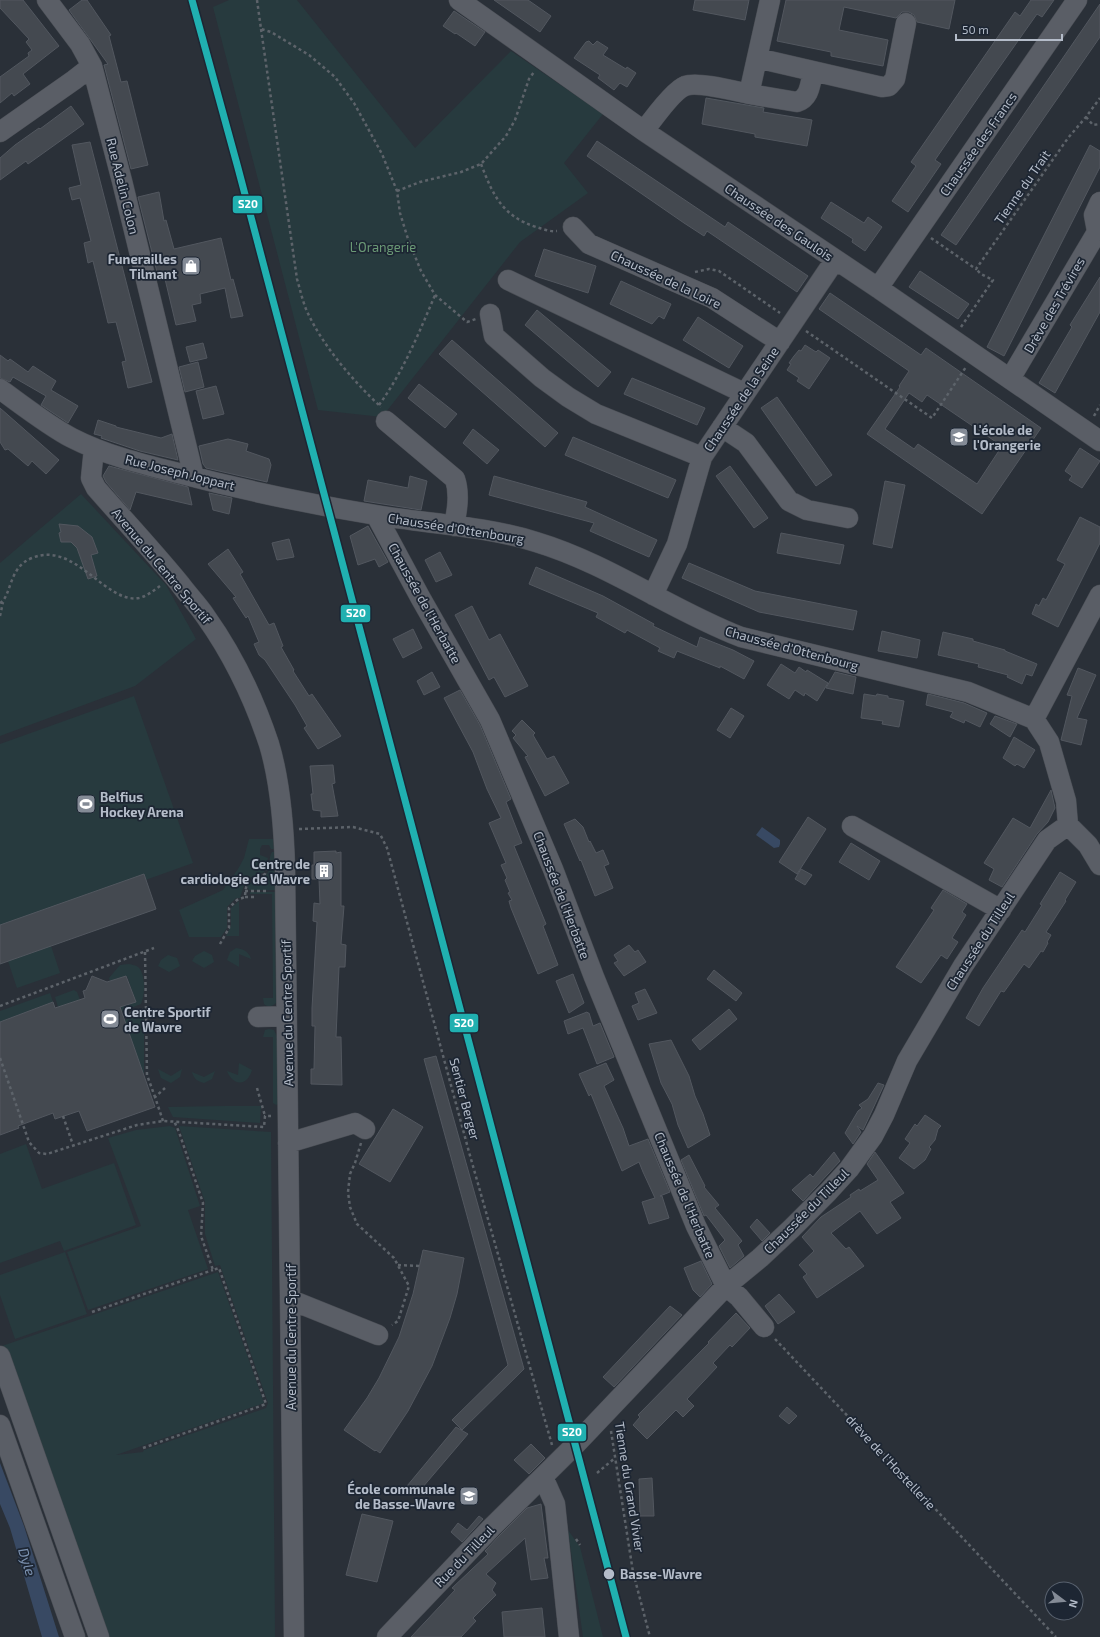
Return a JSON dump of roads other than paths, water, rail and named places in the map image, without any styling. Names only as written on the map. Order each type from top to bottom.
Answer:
[{"type":"street","name":"Rue Adelin Colon","points":[[47,0],[80,44],[92,66],[122,181],[194,477]]},
{"type":"street","name":"Chaussée des Gaulois","points":[[459,0],[644,131],[878,288],[1100,441]]},
{"type":"street","points":[[749,94],[770,0]]},
{"type":"street","name":"Chaussée des Francs","points":[[878,288],[1077,0]]},
{"type":"street","points":[[757,58],[882,87],[889,86],[895,79],[906,23]]},
{"type":"street","points":[[0,132],[92,66]]},
{"type":"street","points":[[644,131],[676,92],[685,86],[698,85],[797,102],[803,100],[807,95],[813,72]]},
{"type":"street","name":"Drève des Trévires","points":[[1010,379],[1098,229],[1094,215],[1100,202]]},
{"type":"street","name":"Chaussée de la Loire","points":[[573,227],[589,244],[712,298],[780,342]]},
{"type":"street","name":"Chaussée de la Seine","points":[[653,595],[677,544],[702,457],[835,260]]},
{"type":"street","points":[[508,280],[744,393]]},
{"type":"street","points":[[490,314],[494,336],[542,378],[568,397],[596,414],[702,457]]},
{"type":"street","name":"Rue Joseph Joppart","points":[[0,389],[71,438],[130,461],[283,498],[376,515]]},
{"type":"street","points":[[382,413],[455,478],[457,485],[457,511],[454,526]]},
{"type":"street","points":[[722,427],[746,444],[789,501],[807,510],[848,518]]},
{"type":"street","name":"Avenue du Centre Sportif","points":[[94,448],[92,478],[96,488],[164,564],[206,616],[233,659],[250,693],[269,745],[278,784],[284,829],[286,891],[286,1016],[292,1300],[294,1637]]},
{"type":"street","name":"Chaussée d'Ottenbourg","points":[[376,515],[506,534],[537,542],[580,558],[712,626],[741,637],[968,692],[1034,718]]},
{"type":"street","name":"Chaussée de l'Herbatte","points":[[376,515],[420,597],[490,720],[553,869],[594,977],[693,1219],[726,1286]]},
{"type":"street","points":[[1100,595],[1034,718],[1049,742],[1066,801],[1068,825],[1088,845],[1100,865]]},
{"type":"street","name":"Chaussée du Tilleul","points":[[543,1477],[726,1286],[760,1258],[828,1192],[861,1154],[884,1115],[907,1061],[963,966],[1047,840],[1068,825]]},
{"type":"street","points":[[852,826],[1001,910]]},
{"type":"street","points":[[258,1017],[286,1016]]},
{"type":"street","points":[[288,1143],[355,1124],[365,1129]]},
{"type":"street","points":[[726,1286],[739,1297],[764,1327]]},
{"type":"street","points":[[292,1300],[378,1334]]},
{"type":"street","points":[[0,1356],[99,1637]]},
{"type":"street","points":[[0,1425],[75,1637]]},
{"type":"street","points":[[543,1477],[555,1504],[569,1637]]},
{"type":"street","name":"Rue du Tilleul","points":[[386,1637],[491,1528],[543,1477]]},
{"type":"water","points":[[762,827],[780,840],[779,847],[774,848],[756,835]]},
{"type":"water","name":"Dyle","points":[[0,1463],[24,1526],[59,1637],[42,1637],[10,1528],[0,1504]]},
{"type":"place","name":"Funerailles Tilmant","points":[[191,266]]},
{"type":"place","name":"L'école de l'Orangerie","points":[[959,437]]},
{"type":"place","name":"Belfius Hockey Arena","points":[[86,804]]},
{"type":"place","name":"Centre de cardiologie de Wavre","points":[[324,871]]},
{"type":"place","name":"Centre Sportif de Wavre","points":[[110,1019]]},
{"type":"place","name":"École communale de Basse-Wavre","points":[[469,1496]]},
{"type":"place","name":"Basse-Wavre","points":[[609,1574]]},
{"type":"park label","name":"L'Orangerie","points":[[383,247]]}]
